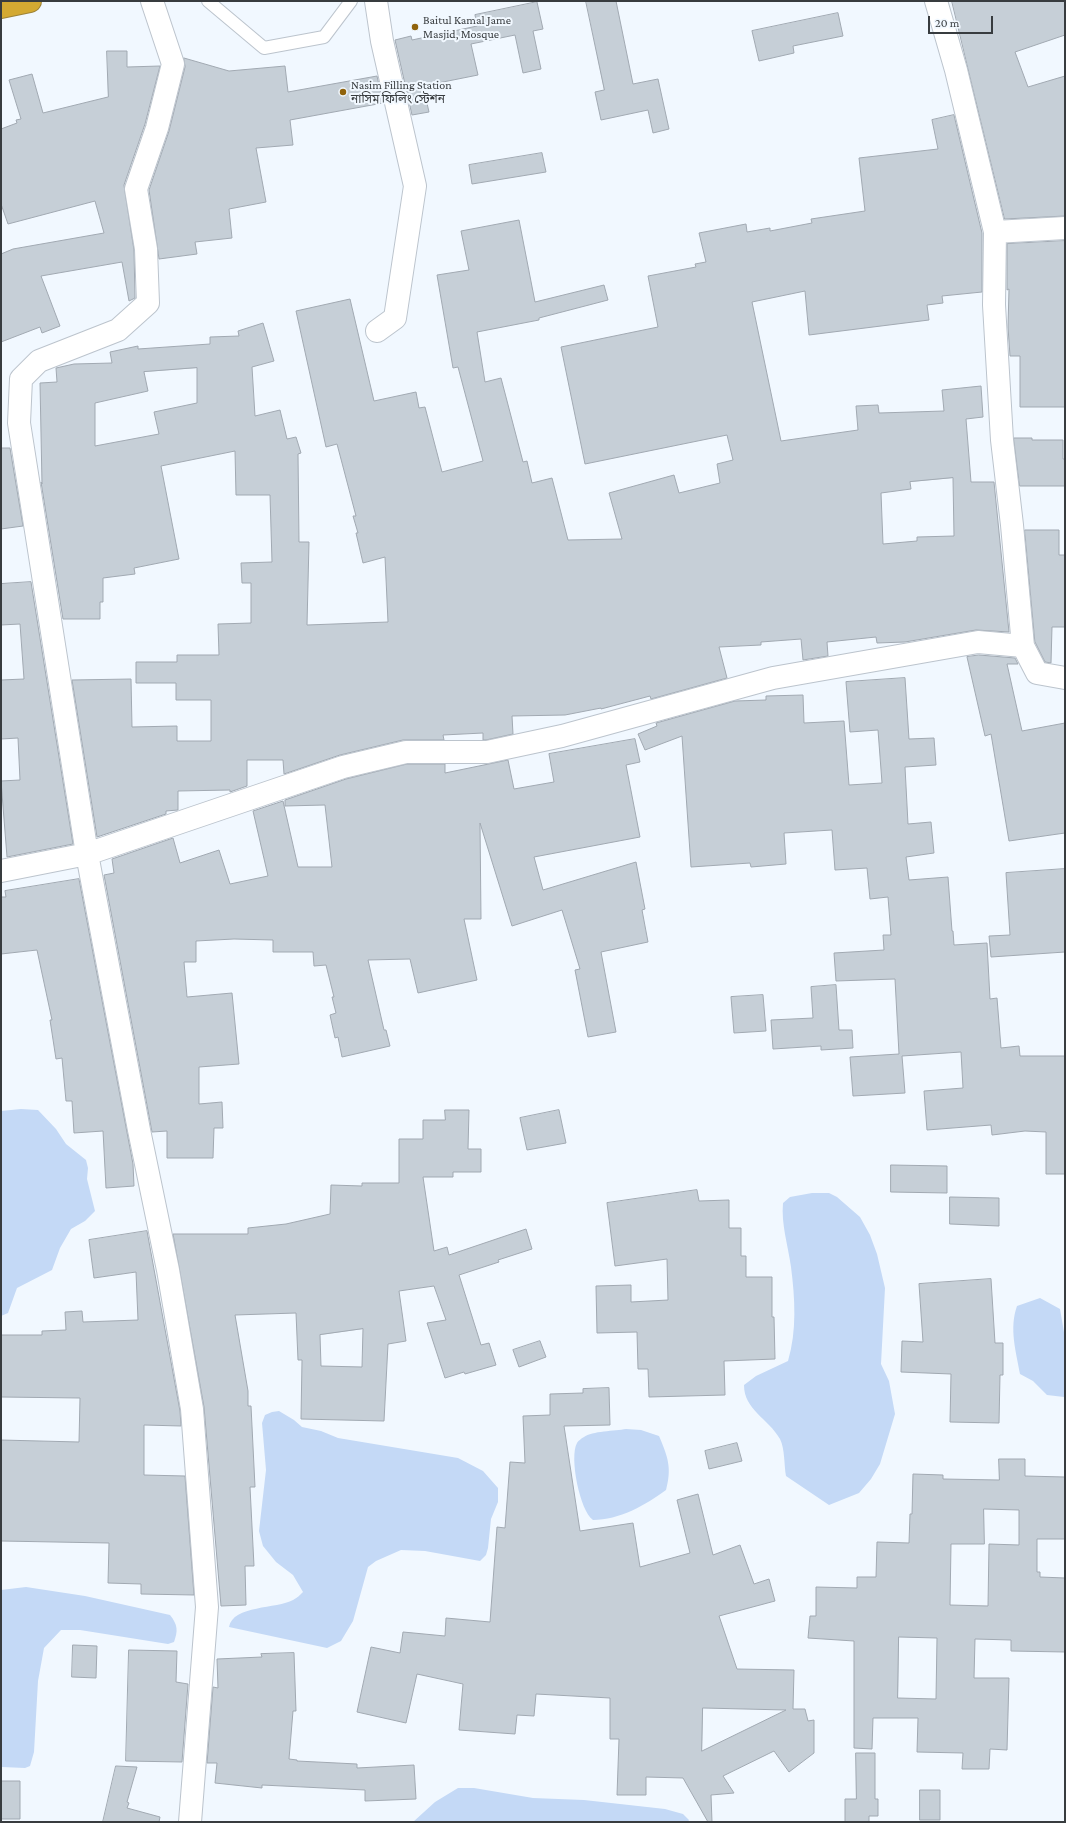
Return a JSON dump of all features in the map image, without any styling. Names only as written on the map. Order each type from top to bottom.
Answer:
[{"type":"highway","points":[[1,7],[30,1]]},
{"type":"street","points":[[152,1],[173,64],[157,128],[136,189],[146,249],[148,303],[118,330],[39,361],[21,379],[19,423],[87,854],[139,1130],[168,1270],[192,1409],[207,1607],[190,1822]]},
{"type":"street","points":[[376,1],[382,41],[415,186],[395,318],[377,331]]},
{"type":"street","points":[[936,1],[956,70],[995,232],[994,305],[1002,440],[1012,525],[1023,646],[1036,673],[1065,678]]},
{"type":"street","points":[[995,232],[1065,228]]},
{"type":"street","points":[[1,871],[87,854],[343,767],[406,752],[487,752],[562,736],[773,678],[978,642],[1023,646]]},
{"type":"lane","points":[[208,1],[264,48],[324,37],[351,1]]},
{"type":"water","points":[[21,1109],[38,1110],[56,1129],[66,1144],[86,1160],[88,1168],[87,1179],[95,1211],[85,1221],[71,1229],[60,1248],[52,1270],[17,1288],[8,1313],[1,1316],[1,1111]]},
{"type":"water","points":[[812,1193],[829,1193],[837,1197],[860,1217],[870,1235],[877,1254],[885,1288],[881,1364],[889,1381],[895,1414],[880,1464],[871,1479],[859,1493],[829,1505],[786,1476],[782,1443],[769,1425],[752,1408],[745,1394],[744,1385],[756,1376],[788,1361],[793,1338],[794,1302],[791,1267],[784,1227],[783,1203],[790,1197]]},
{"type":"water","points":[[1040,1298],[1060,1309],[1065,1338],[1064,1397],[1047,1395],[1033,1381],[1020,1374],[1013,1332],[1017,1306]]},
{"type":"water","points":[[279,1411],[302,1427],[321,1431],[338,1438],[458,1458],[483,1471],[498,1488],[498,1502],[491,1519],[486,1555],[480,1561],[425,1551],[401,1550],[376,1561],[368,1567],[353,1621],[341,1641],[327,1648],[229,1627],[232,1620],[238,1615],[247,1611],[286,1603],[303,1592],[293,1575],[276,1562],[263,1546],[259,1531],[266,1470],[262,1423],[265,1415]]},
{"type":"water","points":[[626,1429],[641,1430],[659,1436],[665,1450],[669,1469],[666,1490],[632,1511],[613,1517],[593,1520],[588,1515],[584,1506],[577,1483],[574,1460],[577,1443],[583,1437],[588,1435]]},
{"type":"water","points":[[26,1587],[85,1596],[170,1615],[176,1625],[176,1635],[174,1642],[168,1644],[80,1630],[61,1630],[44,1648],[38,1681],[34,1752],[30,1766],[25,1768],[2,1767],[1,1590]]},
{"type":"water","points":[[458,1788],[474,1788],[533,1798],[584,1800],[665,1809],[683,1814],[689,1820],[688,1822],[413,1822],[435,1802]]},
{"type":"building","points":[[586,1],[616,1],[633,84],[658,79],[669,129],[653,133],[648,110],[601,120],[595,92],[604,90]]},
{"type":"building","points":[[952,1],[1065,1],[1065,35],[1015,52],[1028,87],[1065,76],[1065,216],[1005,219]]},
{"type":"building","points":[[537,2],[543,29],[533,31],[541,69],[523,73],[515,35],[471,44],[478,75],[423,86],[429,112],[412,115],[395,40],[411,36],[412,40],[477,26],[475,15]]},
{"type":"building","points":[[838,13],[843,36],[793,46],[794,53],[759,61],[752,31]]},
{"type":"building","points":[[107,51],[127,51],[127,67],[160,66],[145,124],[124,185],[134,250],[135,298],[129,301],[122,262],[41,276],[60,326],[42,333],[40,327],[1,342],[1,254],[13,249],[104,233],[95,201],[8,224],[1,204],[1,129],[17,123],[16,120],[21,119],[9,80],[32,74],[43,113],[108,97]]},
{"type":"building","points":[[184,58],[229,71],[285,66],[288,92],[377,76],[383,103],[290,120],[293,145],[256,148],[266,202],[229,209],[232,238],[195,242],[197,254],[159,259],[149,190],[169,131],[185,67]]},
{"type":"building","points":[[954,115],[982,233],[982,292],[942,296],[943,303],[927,305],[929,320],[809,335],[805,291],[752,302],[781,441],[858,430],[856,406],[878,405],[879,413],[944,411],[942,390],[981,386],[983,417],[966,419],[971,482],[994,482],[1009,632],[976,630],[905,642],[877,643],[876,637],[827,642],[828,656],[803,660],[801,639],[761,642],[761,645],[719,647],[727,678],[651,699],[650,696],[601,709],[565,715],[512,716],[513,734],[486,740],[483,740],[483,733],[443,735],[444,740],[403,740],[340,755],[284,774],[283,760],[247,760],[247,786],[230,792],[230,790],[178,791],[178,810],[166,811],[166,814],[97,837],[72,680],[131,679],[132,727],[177,726],[177,741],[211,741],[211,700],[176,700],[176,683],[136,683],[136,662],[177,662],[177,655],[219,655],[218,624],[251,623],[251,583],[242,583],[241,563],[272,562],[270,495],[236,495],[235,451],[161,466],[179,559],[134,568],[135,574],[103,578],[103,602],[100,602],[100,619],[63,619],[41,482],[42,484],[40,383],[57,382],[56,368],[74,364],[112,363],[110,352],[138,346],[138,349],[210,344],[210,337],[239,336],[238,331],[263,323],[274,361],[252,367],[255,416],[280,410],[287,439],[296,437],[301,453],[298,454],[299,542],[309,542],[307,625],[388,622],[385,557],[363,563],[356,533],[358,533],[353,516],[356,516],[337,444],[326,447],[296,311],[350,299],[374,401],[416,392],[419,408],[425,407],[442,472],[483,461],[458,367],[453,368],[437,275],[469,270],[461,231],[519,220],[535,302],[604,285],[608,300],[539,318],[539,320],[477,332],[485,382],[501,378],[523,462],[527,461],[532,483],[552,478],[568,540],[622,539],[609,493],[674,475],[679,493],[720,483],[717,464],[733,460],[727,435],[585,464],[561,347],[658,327],[648,276],[696,267],[695,264],[706,262],[699,233],[746,224],[747,232],[770,228],[770,231],[812,223],[811,219],[865,211],[859,158],[938,149],[932,120]],"holes":[[[197,368],[197,403],[154,412],[159,434],[95,446],[95,403],[148,391],[144,372]],[[953,478],[954,536],[917,537],[917,541],[883,544],[881,493],[911,489],[910,482]]]},
{"type":"building","points":[[542,153],[546,172],[472,184],[469,165]]},
{"type":"building","points":[[1065,241],[1065,407],[1020,407],[1020,356],[1010,356],[1008,327],[1009,289],[1007,290],[1007,244]]},
{"type":"building","points":[[1014,438],[1032,438],[1032,440],[1063,440],[1065,486],[1020,486]]},
{"type":"building","points":[[1,448],[10,448],[23,526],[1,529]]},
{"type":"building","points":[[1025,530],[1059,530],[1059,555],[1065,555],[1065,627],[1052,627],[1051,663],[1045,662],[1035,642]]},
{"type":"building","points":[[31,582],[73,844],[7,857],[1,781],[20,780],[18,738],[1,739],[1,680],[24,679],[20,624],[1,625],[1,584]]},
{"type":"building","points":[[979,655],[1015,658],[1018,664],[1007,664],[1022,731],[1065,723],[1065,833],[1009,841],[991,734],[985,736],[967,657]]},
{"type":"building","points":[[905,678],[909,739],[934,738],[936,765],[905,767],[908,824],[931,822],[934,853],[906,857],[909,880],[948,877],[954,945],[987,943],[990,999],[997,998],[1001,1048],[1019,1046],[1020,1056],[1065,1056],[1065,1174],[1046,1174],[1046,1132],[1025,1131],[992,1135],[991,1125],[927,1130],[924,1091],[963,1088],[961,1052],[902,1056],[905,1093],[853,1096],[850,1057],[899,1054],[895,979],[836,981],[834,953],[884,950],[883,935],[891,935],[888,897],[870,899],[867,868],[835,870],[832,830],[784,833],[786,864],[751,867],[750,863],[691,867],[682,736],[645,750],[638,734],[657,726],[656,723],[735,701],[766,700],[766,696],[803,695],[804,723],[844,721],[849,785],[882,783],[878,730],[850,732],[846,682]]},
{"type":"building","points":[[635,739],[640,762],[626,765],[640,837],[534,857],[543,890],[636,862],[645,909],[642,910],[648,942],[601,952],[616,1032],[588,1037],[575,970],[580,969],[562,910],[512,926],[480,823],[481,919],[464,919],[477,980],[418,993],[410,959],[368,960],[384,1030],[386,1030],[390,1046],[342,1057],[338,1037],[335,1038],[330,1015],[336,1013],[332,997],[334,997],[326,965],[314,966],[313,952],[273,952],[273,940],[234,939],[196,941],[196,962],[184,962],[187,997],[232,993],[239,1064],[199,1067],[199,1104],[222,1102],[223,1128],[214,1128],[213,1158],[167,1158],[167,1131],[152,1132],[104,875],[114,873],[112,859],[173,838],[180,863],[219,850],[230,884],[268,876],[253,811],[283,801],[298,867],[332,867],[325,805],[285,806],[285,800],[346,779],[407,764],[445,764],[445,773],[508,760],[514,789],[554,782],[549,754]]},
{"type":"building","points":[[1065,869],[1065,952],[991,957],[989,936],[1010,935],[1006,873]]},
{"type":"building","points":[[79,879],[133,1164],[134,1186],[106,1188],[103,1131],[74,1133],[72,1101],[66,1101],[62,1058],[56,1059],[50,1020],[52,1020],[37,950],[1,954],[1,897],[6,897],[5,891]]},
{"type":"building","points":[[836,985],[839,1030],[852,1030],[853,1048],[821,1050],[821,1046],[773,1049],[771,1020],[813,1018],[811,987]]},
{"type":"building","points":[[763,995],[766,1031],[734,1033],[731,997]]},
{"type":"building","points":[[445,1110],[469,1110],[468,1149],[481,1149],[481,1172],[453,1172],[453,1177],[423,1177],[434,1251],[447,1247],[449,1255],[526,1229],[532,1249],[459,1275],[481,1345],[489,1343],[496,1365],[445,1378],[427,1323],[446,1320],[434,1286],[399,1291],[406,1341],[388,1344],[384,1421],[301,1419],[302,1360],[298,1360],[296,1313],[235,1315],[248,1391],[248,1406],[251,1406],[255,1487],[250,1487],[254,1566],[245,1566],[246,1605],[221,1606],[204,1407],[173,1234],[248,1234],[248,1228],[286,1224],[330,1214],[331,1185],[362,1186],[362,1183],[399,1183],[399,1139],[423,1139],[423,1120],[445,1120]],"holes":[[[363,1329],[362,1367],[321,1366],[320,1335]]]},
{"type":"building","points":[[559,1110],[566,1143],[527,1150],[520,1118]]},
{"type":"building","points":[[891,1165],[947,1166],[947,1193],[891,1192]]},
{"type":"building","points":[[697,1190],[699,1201],[729,1200],[729,1228],[741,1228],[741,1256],[746,1256],[746,1277],[772,1277],[772,1317],[774,1317],[775,1359],[724,1361],[725,1395],[649,1397],[648,1369],[638,1369],[637,1332],[597,1333],[596,1286],[631,1285],[631,1302],[668,1300],[667,1259],[615,1266],[607,1203]]},
{"type":"building","points":[[950,1197],[999,1198],[999,1226],[950,1224]]},
{"type":"building","points":[[147,1231],[180,1411],[181,1426],[144,1425],[144,1475],[185,1476],[194,1595],[141,1594],[141,1584],[108,1583],[109,1543],[1,1541],[1,1440],[79,1442],[80,1398],[1,1397],[1,1335],[42,1335],[42,1331],[66,1330],[65,1312],[82,1311],[83,1322],[138,1320],[136,1272],[94,1278],[89,1240]]},
{"type":"building","points":[[991,1279],[995,1343],[1003,1343],[1003,1375],[1000,1375],[999,1423],[950,1422],[951,1374],[901,1372],[902,1341],[923,1342],[919,1284]]},
{"type":"building","points":[[540,1341],[546,1357],[519,1367],[513,1350]]},
{"type":"building","points":[[609,1388],[610,1425],[564,1426],[580,1531],[633,1523],[640,1567],[690,1553],[677,1500],[698,1494],[713,1555],[740,1545],[754,1584],[769,1579],[775,1601],[719,1616],[737,1669],[794,1670],[793,1709],[805,1709],[808,1721],[814,1720],[814,1753],[789,1772],[774,1751],[723,1776],[734,1793],[711,1795],[712,1822],[708,1822],[683,1778],[646,1777],[646,1795],[617,1795],[619,1739],[610,1739],[610,1698],[536,1694],[534,1716],[517,1715],[515,1734],[459,1730],[463,1684],[417,1674],[406,1723],[357,1712],[371,1647],[400,1653],[403,1632],[445,1636],[446,1618],[490,1622],[497,1527],[505,1528],[510,1462],[525,1463],[523,1416],[550,1415],[550,1394],[583,1393],[583,1389]],"holes":[[[703,1708],[786,1710],[702,1751]]]},
{"type":"building","points":[[737,1443],[742,1461],[709,1469],[705,1451]]},
{"type":"building","points":[[999,1459],[1025,1459],[1025,1476],[1065,1477],[1065,1539],[1037,1539],[1037,1572],[1040,1572],[1040,1577],[1065,1578],[1065,1652],[1011,1651],[1011,1640],[975,1639],[974,1678],[1009,1678],[1007,1750],[990,1749],[989,1769],[962,1769],[963,1753],[917,1752],[918,1718],[873,1718],[872,1749],[854,1748],[854,1641],[808,1638],[810,1616],[816,1616],[816,1587],[857,1588],[857,1577],[876,1577],[877,1542],[909,1543],[910,1514],[912,1514],[913,1474],[943,1475],[943,1479],[999,1480]],"holes":[[[984,1509],[1019,1510],[1019,1545],[989,1544],[988,1606],[950,1605],[951,1544],[984,1544]],[[899,1637],[937,1638],[936,1699],[898,1698]]]},
{"type":"building","points":[[73,1645],[97,1646],[96,1678],[72,1677]]},
{"type":"building","points":[[129,1650],[177,1651],[176,1682],[188,1684],[182,1762],[126,1761]]},
{"type":"building","points":[[294,1653],[296,1711],[293,1711],[289,1759],[297,1761],[357,1764],[357,1768],[414,1765],[416,1799],[365,1801],[365,1790],[262,1785],[262,1788],[215,1783],[217,1763],[207,1763],[213,1687],[218,1688],[217,1659],[262,1657],[261,1654]]},
{"type":"building","points":[[856,1753],[875,1753],[875,1799],[878,1799],[878,1816],[869,1816],[869,1822],[845,1822],[845,1799],[856,1799]]},
{"type":"building","points":[[116,1766],[137,1767],[127,1802],[129,1803],[127,1808],[160,1817],[159,1822],[103,1822]]},
{"type":"building","points":[[1,1781],[20,1781],[20,1819],[1,1819]]},
{"type":"building","points":[[920,1790],[940,1790],[940,1820],[920,1820]]},
{"type":"place","name":"Baitul Kamal Jame Masjid, Mosque","points":[[415,27]]},
{"type":"place","name":"Nasim Filling Station নাসিম ফিলিং স্টেশন","points":[[343,92]]}]
